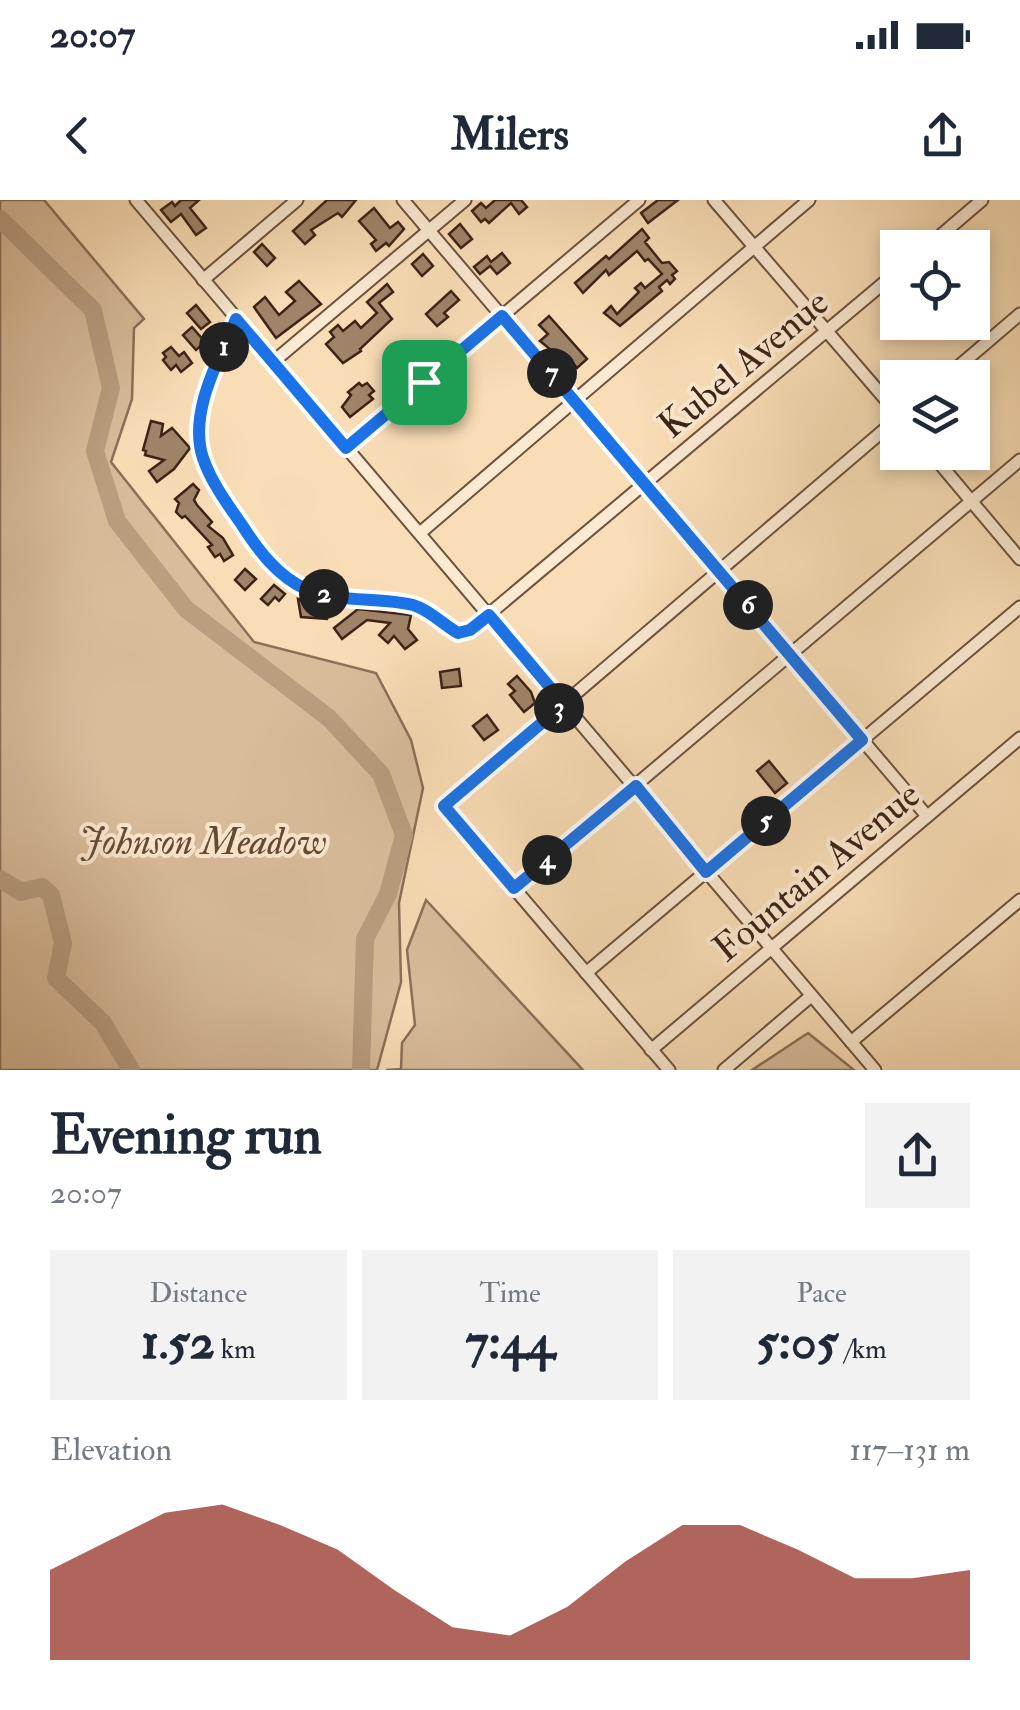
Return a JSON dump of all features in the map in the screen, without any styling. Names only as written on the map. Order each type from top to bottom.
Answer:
[{"type":"street","points":[[136,200],[875,1070]]},
{"type":"street","points":[[203,280],[297,200]]},
{"type":"street","points":[[403,200],[928,816]]},
{"type":"street","points":[[273,362],[465,200]]},
{"type":"street","points":[[346,448],[639,200]]},
{"type":"street","points":[[714,200],[880,395]]},
{"type":"street","points":[[420,533],[810,200]]},
{"type":"street","points":[[947,230],[982,200]]},
{"type":"street","name":"Kubel Avenue","points":[[489,615],[880,287]]},
{"type":"street","points":[[966,360],[1020,314]]},
{"type":"street","points":[[236,319],[212,375],[200,434],[202,458],[257,548],[280,572],[306,590],[425,609],[458,633],[470,630],[489,615]]},
{"type":"street","points":[[668,1070],[444,806],[880,431]]},
{"type":"street","points":[[514,888],[1020,460]]},
{"type":"street","points":[[945,470],[1020,559]]},
{"type":"street","points":[[586,973],[1020,606]]},
{"type":"street","name":"Fountain Avenue","points":[[651,1050],[1020,738]]},
{"type":"street","points":[[851,1042],[1020,900]]},
{"type":"street","points":[[724,1070],[811,996]]},
{"type":"green space","name":"Johnson Meadow","points":[[0,200],[44,200],[144,319],[134,328],[132,399],[111,462],[254,642],[376,673],[411,740],[423,788],[399,903],[401,982],[377,1070],[0,1070]]},
{"type":"green space","points":[[426,900],[583,1070],[386,1070],[401,1069],[402,1043],[415,1025],[407,950]]},
{"type":"green space","points":[[808,1033],[854,1070],[752,1070]]},
{"type":"building","points":[[181,200],[199,200],[190,208],[206,228],[196,235],[181,214],[171,222],[161,210]]},
{"type":"building","points":[[327,200],[356,200],[342,217],[338,213],[311,230],[315,235],[305,244],[293,231]]},
{"type":"building","points":[[495,200],[521,200],[527,207],[519,214],[511,203],[489,223],[485,219],[481,222],[472,211],[481,203],[486,208]]},
{"type":"building","points":[[658,200],[678,200],[648,223],[641,213]]},
{"type":"building","points":[[374,208],[390,228],[398,222],[404,229],[389,246],[386,243],[376,251],[371,244],[376,240],[359,221]]},
{"type":"building","points":[[460,224],[472,239],[461,248],[449,234]]},
{"type":"building","points":[[642,229],[649,238],[645,242],[662,263],[669,262],[677,271],[670,284],[667,280],[659,287],[662,291],[620,326],[604,313],[611,306],[617,314],[639,292],[635,288],[641,283],[645,288],[662,274],[648,259],[645,261],[637,251],[609,275],[606,270],[583,293],[575,283]]},
{"type":"building","points":[[262,244],[275,258],[267,266],[254,252]]},
{"type":"building","points":[[502,253],[510,263],[497,274],[490,266],[480,274],[474,267],[487,256],[491,262]]},
{"type":"building","points":[[423,254],[433,266],[422,276],[412,264]]},
{"type":"building","points":[[299,281],[321,304],[276,338],[254,307],[265,297],[279,315],[295,301],[286,292]]},
{"type":"building","points":[[387,284],[393,292],[379,303],[392,319],[361,351],[343,363],[326,344],[334,337],[330,332],[338,325],[343,331],[355,321],[361,328],[377,313],[367,302]]},
{"type":"building","points":[[451,291],[459,300],[444,313],[448,317],[437,326],[426,314]]},
{"type":"building","points":[[196,305],[210,322],[201,329],[187,313]]},
{"type":"building","points":[[549,316],[587,359],[577,368],[565,354],[561,358],[540,341],[548,334],[539,325]]},
{"type":"building","points":[[192,327],[205,342],[196,350],[183,335]]},
{"type":"building","points":[[171,347],[179,356],[184,352],[192,363],[181,372],[176,365],[171,370],[163,360],[163,353]]},
{"type":"building","points":[[359,383],[367,383],[374,391],[369,395],[373,399],[350,417],[342,407],[351,395],[348,392]]},
{"type":"building","points":[[151,421],[163,424],[161,436],[172,428],[190,448],[174,469],[157,482],[149,471],[164,460],[145,455],[143,450]]},
{"type":"building","points":[[193,484],[199,490],[194,500],[212,522],[208,526],[223,538],[233,555],[224,561],[220,554],[215,557],[208,547],[212,545],[185,516],[182,518],[176,512],[179,503],[175,499]]},
{"type":"building","points":[[245,569],[256,579],[245,590],[235,580]]},
{"type":"building","points":[[274,585],[285,594],[268,605],[261,599]]},
{"type":"building","points":[[298,599],[328,611],[327,619],[301,617]]},
{"type":"building","points":[[358,609],[411,615],[408,629],[417,640],[405,649],[394,636],[388,643],[379,635],[390,623],[367,620],[342,639],[334,628]]},
{"type":"building","points":[[459,669],[461,686],[442,688],[440,672]]},
{"type":"building","points":[[517,676],[535,703],[524,712],[510,695],[515,691],[508,684]]},
{"type":"building","points":[[487,715],[498,730],[484,740],[473,726]]},
{"type":"building","points":[[769,761],[787,783],[775,793],[757,771]]},
{"type":"waterway","points":[[0,219],[93,310],[111,388],[95,451],[117,521],[186,609],[329,718],[381,774],[404,835],[388,894],[365,939],[361,1070]]},
{"type":"waterway","points":[[0,879],[21,892],[42,887],[51,895],[63,943],[56,978],[103,1023],[131,1070]]},
{"type":"route","points":[[502,316],[862,740],[706,872],[636,786],[514,888],[444,806],[564,704],[489,615],[470,630],[458,633],[425,609],[306,590],[280,572],[257,548],[202,458],[203,406],[236,319],[346,448],[424,382],[502,316]]}]
